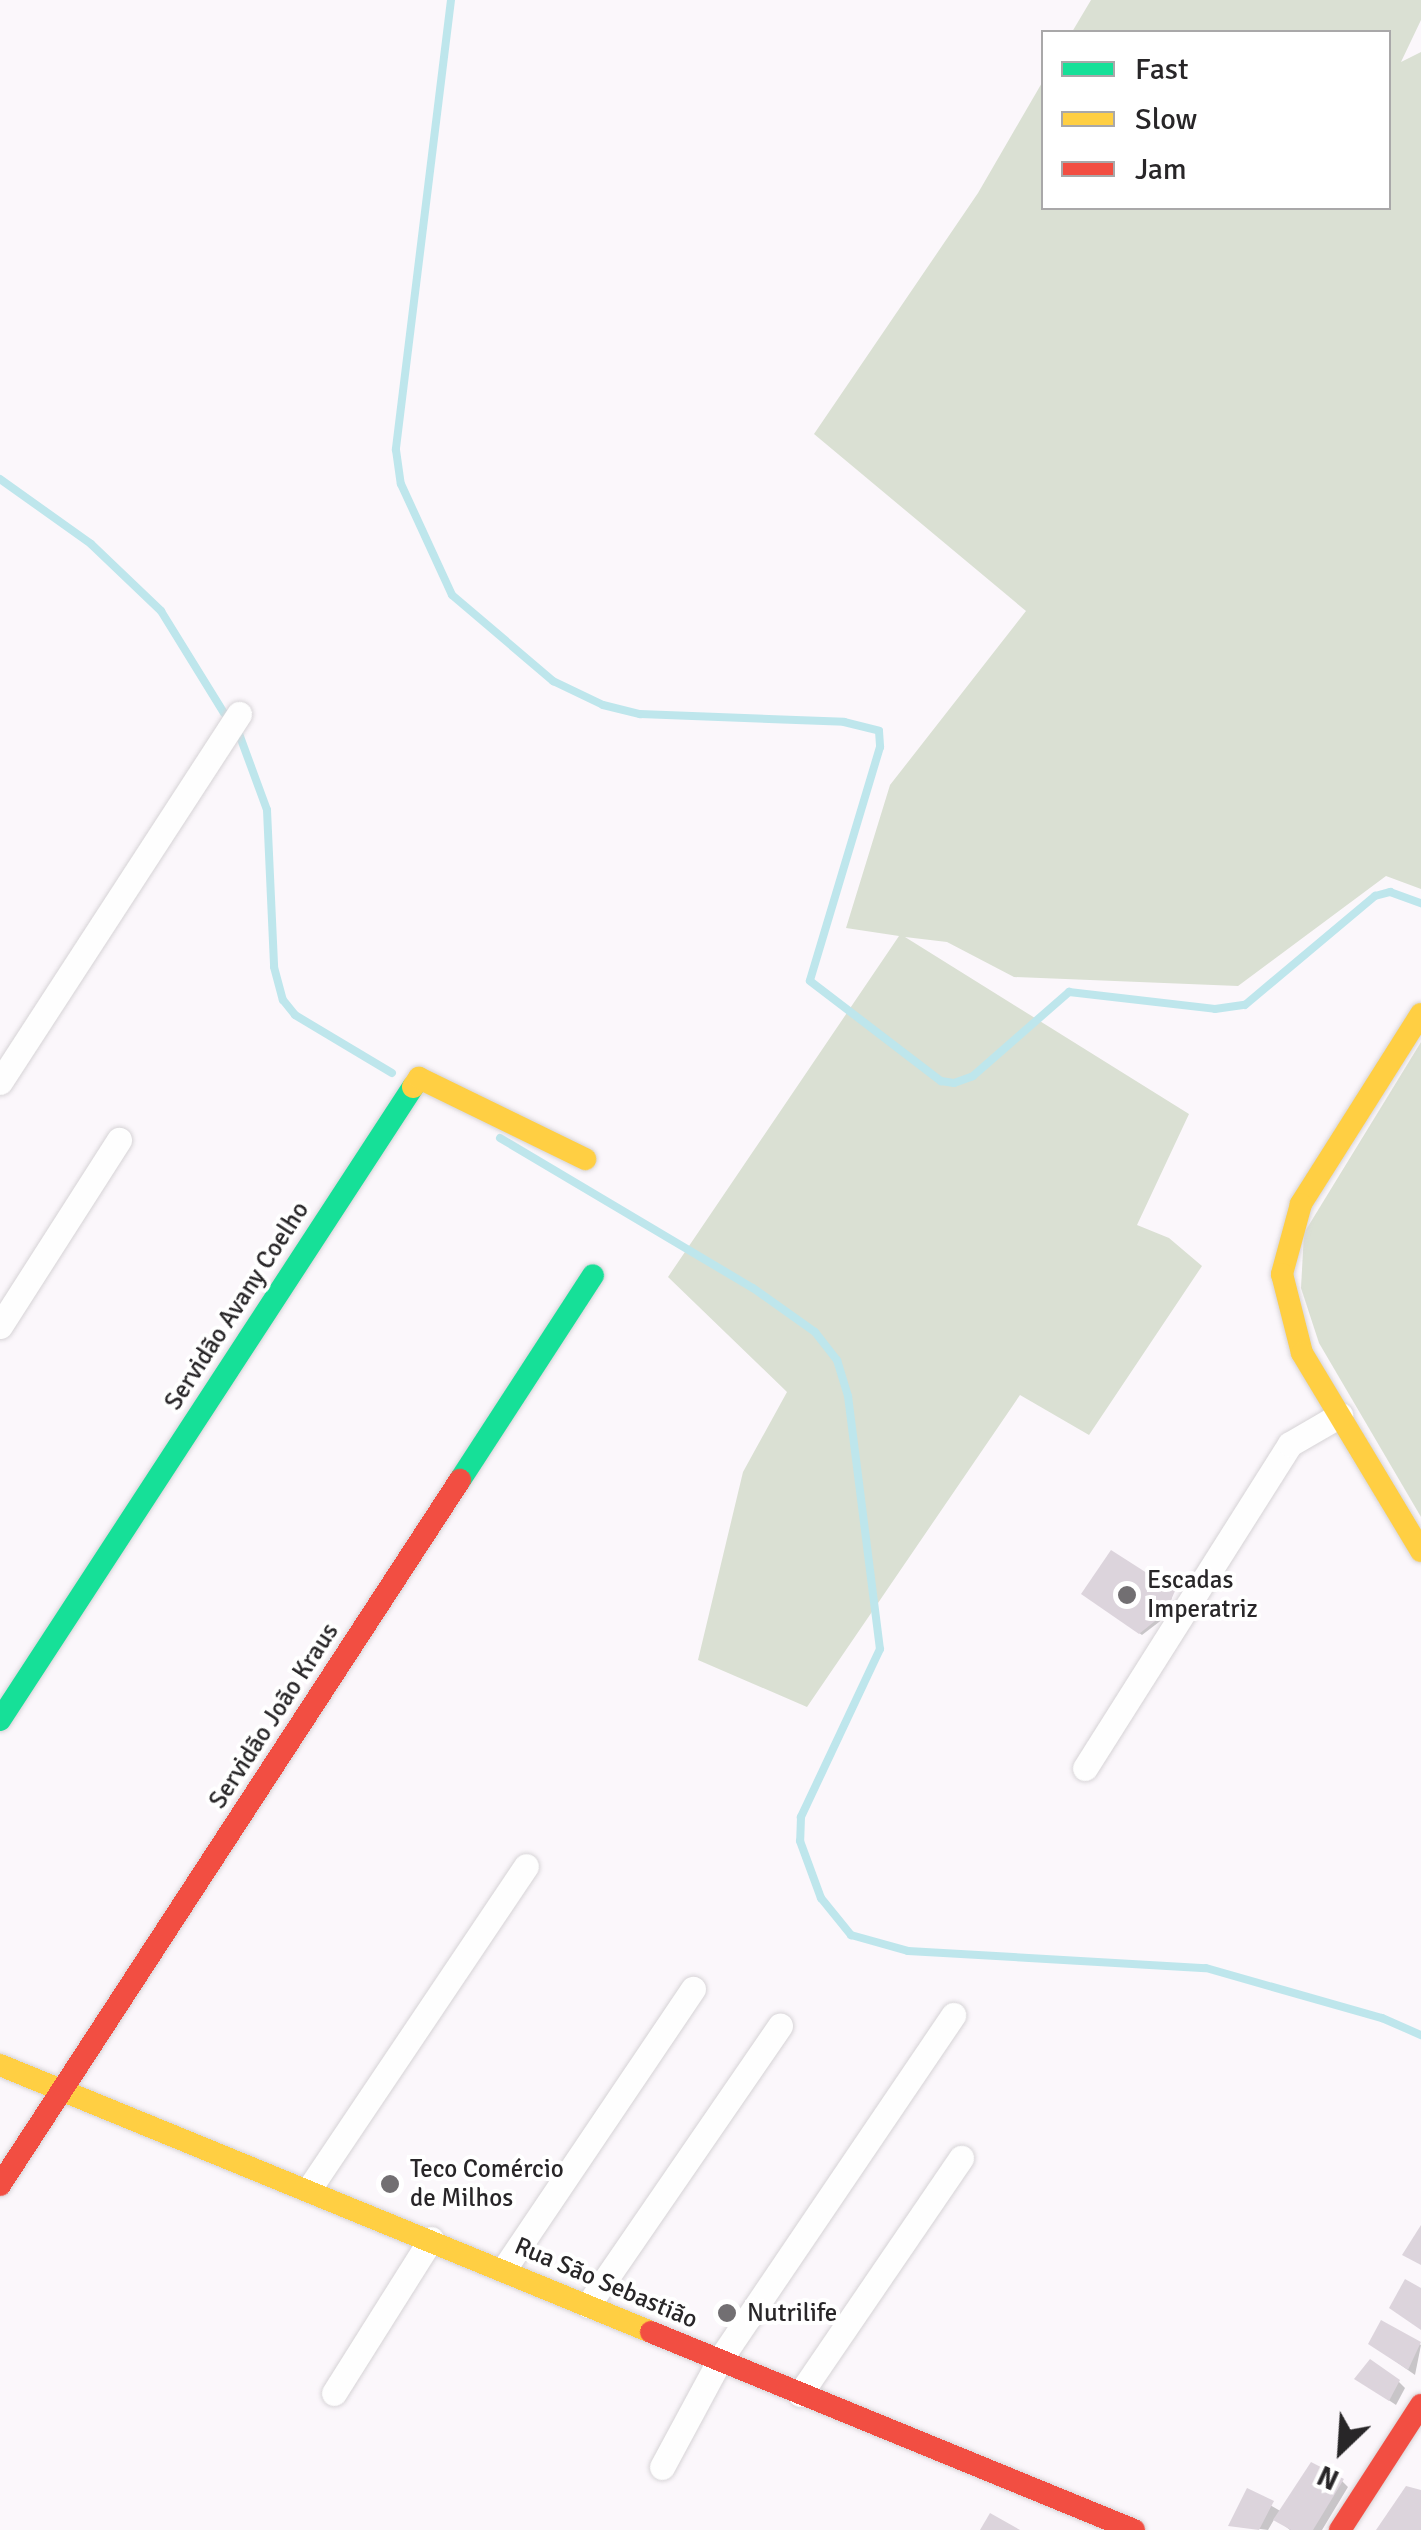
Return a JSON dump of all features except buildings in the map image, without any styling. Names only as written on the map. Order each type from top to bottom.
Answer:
[{"type":"street","points":[[0,1082],[240,714]]},
{"type":"street","points":[[1421,1014],[1300,1204],[1283,1258],[1293,1330],[1421,1551]]},
{"type":"street","name":"Servidão Avany Coelho","points":[[0,1720],[419,1078],[585,1159]]},
{"type":"street","points":[[0,1326],[119,1140]]},
{"type":"street","name":"Servidão João Kraus","points":[[0,2185],[592,1275]]},
{"type":"street","points":[[1086,1768],[1290,1444],[1340,1415]]},
{"type":"street","points":[[309,2188],[526,1866]]},
{"type":"street","points":[[504,2269],[693,1989]]},
{"type":"street","points":[[662,2467],[719,2361],[953,2015]]},
{"type":"street","points":[[588,2305],[780,2026]]},
{"type":"street","name":"Rua São Sebastião","points":[[0,2065],[309,2188],[1134,2530]]},
{"type":"street","points":[[800,2394],[961,2158]]},
{"type":"street","points":[[334,2392],[432,2239]]},
{"type":"street","points":[[1340,2530],[1421,2405]]},
{"type":"shaded area","points":[[1091,0],[1421,0],[1421,20],[1401,62],[1421,52],[1421,889],[1386,876],[1238,986],[1014,977],[947,942],[905,937],[1189,1114],[1137,1225],[1169,1238],[1202,1266],[1089,1435],[1020,1395],[807,1707],[698,1660],[743,1472],[787,1392],[668,1277],[899,936],[846,928],[890,785],[1026,611],[814,434],[978,193],[1041,84],[1041,210],[1391,210],[1391,30],[1073,30]]},
{"type":"shaded area","points":[[1421,1042],[1421,1517],[1319,1343],[1301,1288],[1304,1233]]},
{"type":"waterway","points":[[451,0],[396,450],[401,484],[452,595],[553,681],[603,705],[640,714],[844,722],[879,731],[880,747],[810,981],[941,1081],[954,1083],[973,1076],[1069,992],[1215,1009],[1245,1005],[1375,896],[1390,892],[1421,903]]},
{"type":"waterway","points":[[0,479],[91,544],[161,611],[224,713]]},
{"type":"waterway","points":[[238,731],[267,810],[274,967],[283,1000],[295,1015],[392,1073]]},
{"type":"waterway","points":[[500,1138],[753,1288],[815,1332],[837,1360],[848,1396],[880,1649],[801,1817],[800,1841],[821,1898],[851,1935],[908,1951],[1206,1968],[1382,2018],[1421,2035]]},
{"type":"traffic: fast","points":[[0,1720],[413,1087]]},
{"type":"traffic: fast","points":[[460,1480],[593,1275]]},
{"type":"traffic: slow","points":[[1421,1014],[1301,1204],[1282,1274],[1302,1353],[1421,1551]]},
{"type":"traffic: slow","points":[[413,1087],[419,1078],[585,1159]]},
{"type":"traffic: slow","points":[[0,2065],[651,2332]]},
{"type":"traffic: jam","points":[[0,2185],[460,1480]]},
{"type":"traffic: jam","points":[[651,2332],[1134,2530]]},
{"type":"traffic: jam","points":[[1340,2530],[1421,2405]]},
{"type":"place","name":"Escadas Imperatriz","points":[[1127,1595]]},
{"type":"place","name":"Teco Comércio de Milhos","points":[[390,2184]]},
{"type":"place","name":"Nutrilife","points":[[727,2313]]}]
